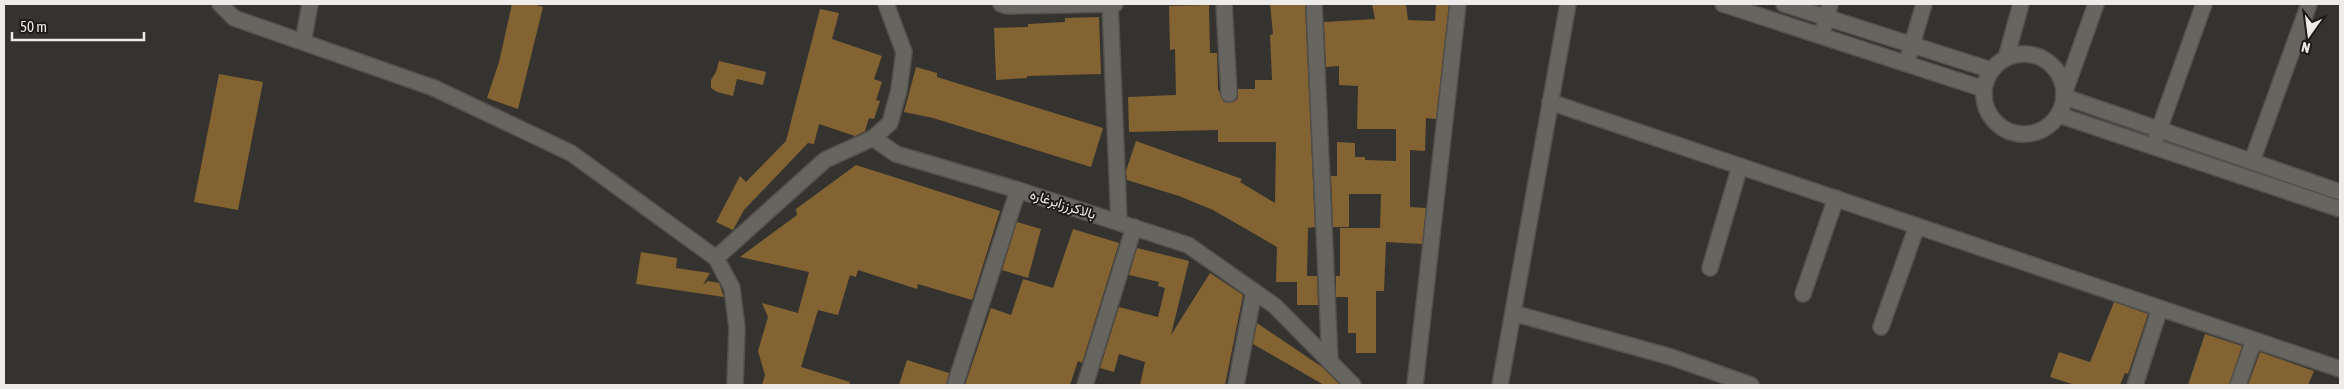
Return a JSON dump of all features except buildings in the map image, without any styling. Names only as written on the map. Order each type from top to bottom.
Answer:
[{"type":"street","points":[[220,4],[234,18],[434,88],[571,153],[716,258],[732,288],[737,328],[735,385]]},
{"type":"street","points":[[303,42],[310,4]]},
{"type":"street","points":[[716,258],[825,160],[873,138],[890,123],[899,90],[904,52],[886,4]]},
{"type":"street","points":[[1002,4],[1007,6],[1114,4]]},
{"type":"street","points":[[1110,4],[1119,222]]},
{"type":"street","points":[[1224,4],[1229,94]]},
{"type":"street","points":[[1314,4],[1330,362]]},
{"type":"street","points":[[1415,385],[1458,4]]},
{"type":"street","points":[[1500,385],[1568,4]]},
{"type":"street","points":[[1728,4],[1984,89]]},
{"type":"street","points":[[1784,4],[1828,11],[1912,45],[1991,70]]},
{"type":"street","points":[[1907,64],[1924,4]]},
{"type":"street","points":[[2006,58],[2021,4]]},
{"type":"street","points":[[2065,94],[2059,72],[2044,59],[2025,53],[2006,58],[1991,70],[1984,89],[1986,106],[1996,122],[2011,132],[2029,134],[2046,128],[2059,115],[2096,4]]},
{"type":"street","points":[[2153,146],[2204,4]]},
{"type":"street","points":[[2252,161],[2309,4]]},
{"type":"street","points":[[1821,36],[1828,11]]},
{"type":"street","points":[[2065,94],[2340,192]]},
{"type":"street","points":[[1550,102],[2340,369]]},
{"type":"street","points":[[2059,115],[2340,209]]},
{"type":"street","name":"بالاکرززابرغاره","points":[[873,138],[896,154],[1018,190],[1188,245],[1275,306],[1353,385]]},
{"type":"street","points":[[1710,268],[1740,166]]},
{"type":"street","points":[[955,385],[1018,190]]},
{"type":"street","points":[[1803,294],[1836,198]]},
{"type":"street","points":[[1881,327],[1917,226]]},
{"type":"street","points":[[1085,385],[1134,227]]},
{"type":"street","points":[[1236,385],[1254,291]]},
{"type":"street","points":[[2135,385],[2160,308]]},
{"type":"street","points":[[1513,313],[1671,356],[1751,385]]},
{"type":"street","points":[[2238,385],[2254,340]]}]
